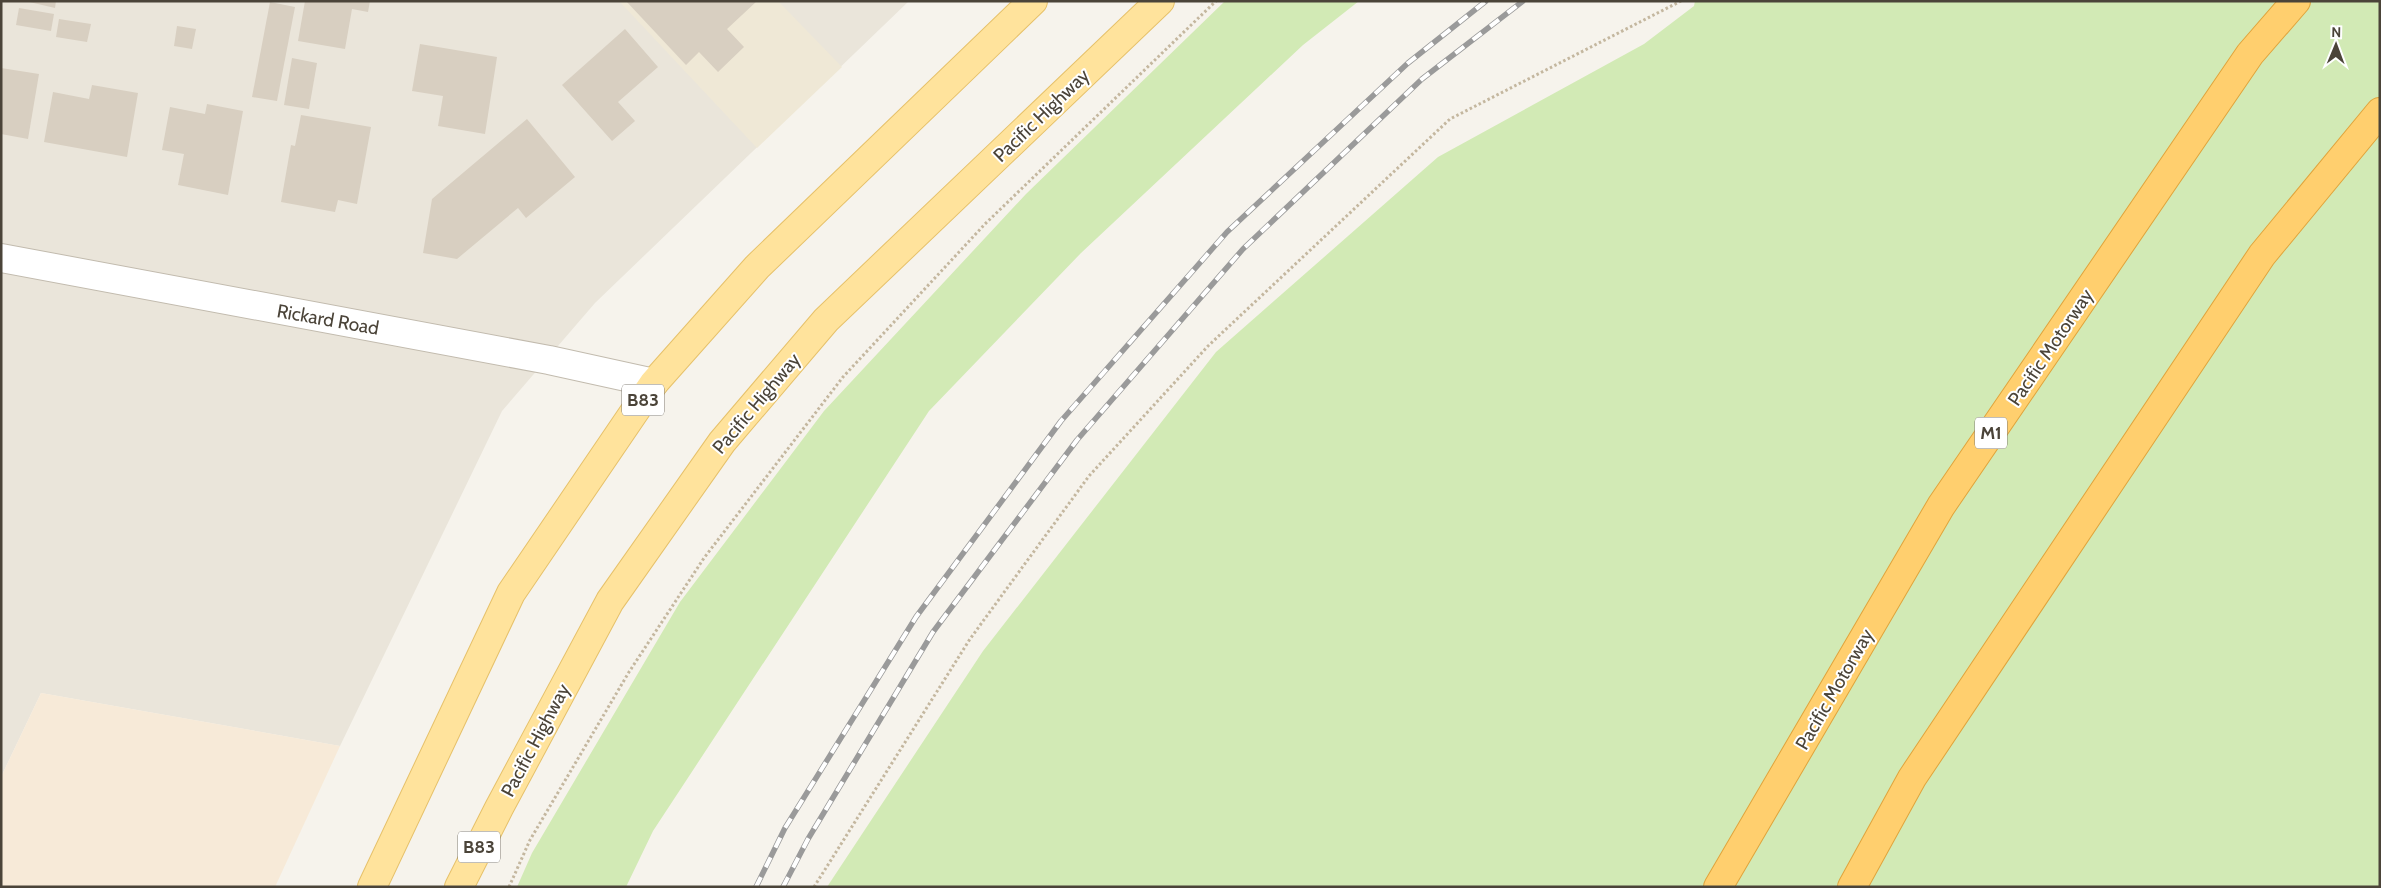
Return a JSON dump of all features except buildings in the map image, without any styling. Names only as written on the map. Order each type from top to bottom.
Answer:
[{"type":"highway","name":"Pacific Motorway","points":[[1718,887],[1941,506],[2250,54],[2296,1]]},
{"type":"highway","points":[[1852,887],[1912,778],[2262,255],[2380,112]]},
{"type":"main road","name":"B83","points":[[372,887],[511,593],[654,383],[758,267],[1033,1]]},
{"type":"main road","name":"Pacific Highway","points":[[459,887],[610,600],[722,442],[826,320],[1160,1]]},
{"type":"street","name":"Rickard Road","points":[[1,258],[549,360],[654,383]]},
{"type":"path","points":[[509,887],[530,840],[624,680],[688,582],[704,558],[843,377],[985,224],[1216,1]]},
{"type":"path","points":[[814,887],[970,639],[1077,491],[1208,346],[1450,119],[1681,1]]},
{"type":"shaded area","points":[[1,1],[909,1],[595,303],[502,411],[340,746],[41,693],[1,777]]},
{"type":"shaded area","points":[[619,1],[778,1],[842,67],[757,148]]},
{"type":"shaded area","points":[[41,693],[340,746],[275,887],[1,887],[1,777]]},
{"type":"green space","points":[[1225,1],[1359,1],[1303,45],[1081,253],[929,411],[653,831],[626,887],[517,887],[532,853],[680,602],[824,411],[1026,194]]},
{"type":"green space","points":[[1695,1],[2380,1],[2380,887],[827,887],[983,651],[1216,352],[1438,157],[1644,44],[1694,6]]},
{"type":"railway","points":[[756,887],[785,828],[916,617],[1061,421],[1227,232],[1408,63],[1486,1]]},
{"type":"railway","points":[[783,887],[808,839],[933,632],[1077,440],[1243,249],[1422,79],[1523,1]]}]
